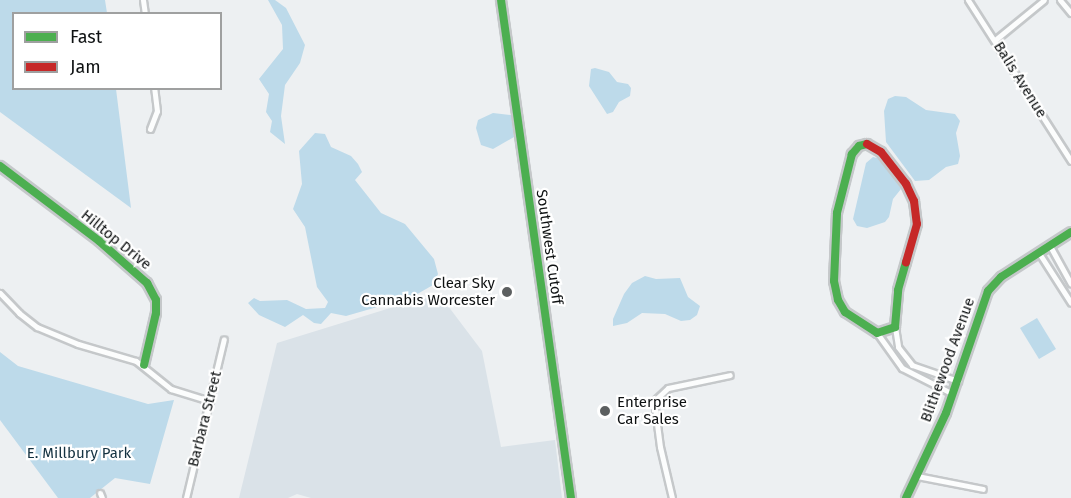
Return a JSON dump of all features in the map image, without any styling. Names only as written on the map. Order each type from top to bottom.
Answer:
[{"type":"street","name":"Southwest Cutoff","points":[[501,0],[571,498]]},
{"type":"street","name":"Balis Avenue","points":[[968,0],[1071,161]]},
{"type":"street","points":[[995,40],[1044,0]]},
{"type":"street","points":[[1060,0],[1071,14]]},
{"type":"street","points":[[150,129],[157,111],[154,90]]},
{"type":"street","points":[[953,394],[902,368],[877,333],[845,312],[838,300],[834,281],[837,213],[846,171],[852,153],[859,146],[867,144],[876,148],[899,174],[912,194],[916,210],[916,231],[898,290],[896,327],[898,347],[912,365],[958,381]]},
{"type":"street","name":"Hilltop Drive","points":[[0,166],[99,241],[147,284],[156,300],[156,313],[144,365]]},
{"type":"street","name":"Blithewood Avenue","points":[[906,498],[953,394],[988,291],[1001,278],[1071,232]]},
{"type":"street","points":[[1050,246],[1071,284]]},
{"type":"street","points":[[1039,253],[1071,303]]},
{"type":"street","points":[[0,294],[19,314],[38,327],[78,344],[144,365],[171,389],[210,401]]},
{"type":"street","points":[[877,333],[896,327]]},
{"type":"street","name":"Barbara Street","points":[[186,498],[224,339]]},
{"type":"street","points":[[672,498],[652,404],[658,396],[674,386],[730,375]]},
{"type":"street","points":[[917,476],[983,489]]},
{"type":"shaded area","points":[[429,296],[445,302],[482,351],[501,447],[555,440],[562,498],[311,498],[297,494],[288,498],[239,498],[277,343]]},
{"type":"green space","points":[[0,0],[105,0],[107,12],[12,12],[12,90],[116,90],[131,208],[0,112]]},
{"type":"green space","points":[[268,0],[275,0],[286,8],[305,45],[300,63],[285,85],[281,116],[285,144],[270,132],[272,121],[266,112],[269,94],[259,79],[283,49],[282,25]]},
{"type":"green space","points":[[591,69],[609,72],[617,82],[628,84],[631,88],[630,96],[619,102],[613,112],[607,114],[589,86]]},
{"type":"green space","points":[[895,96],[906,97],[926,110],[955,114],[960,121],[956,133],[960,156],[958,164],[946,167],[929,180],[915,181],[886,142],[884,111],[888,99]]},
{"type":"green space","points":[[493,113],[511,115],[514,137],[493,149],[481,145],[476,128],[478,120]]},
{"type":"green space","points":[[315,133],[325,134],[331,147],[351,156],[358,164],[362,172],[355,180],[381,213],[405,224],[434,259],[438,274],[433,285],[412,297],[346,316],[331,313],[321,324],[314,323],[303,315],[285,327],[259,315],[248,303],[254,298],[260,301],[287,300],[306,309],[325,308],[328,302],[317,287],[305,227],[293,209],[302,184],[299,151]]},
{"type":"green space","points":[[873,157],[881,159],[901,189],[893,199],[889,217],[885,222],[867,228],[857,226],[853,219],[866,163]]},
{"type":"green space","points":[[645,276],[656,279],[680,278],[688,297],[700,306],[697,315],[690,320],[681,321],[665,314],[642,313],[627,323],[613,326],[613,319],[624,294],[632,283]]},
{"type":"green space","points":[[1037,318],[1056,349],[1039,359],[1020,328]]},
{"type":"green space","name":"E. Millbury Park","points":[[0,352],[18,366],[148,404],[174,400],[150,484],[115,478],[90,498],[58,498],[0,420]]},
{"type":"traffic: fast","points":[[501,0],[571,498]]},
{"type":"traffic: fast","points":[[867,144],[859,146],[852,154],[837,213],[834,281],[838,300],[845,312],[877,333],[895,327],[898,290],[906,262]]},
{"type":"traffic: fast","points":[[0,166],[99,241],[147,283],[156,300],[156,313],[144,365]]},
{"type":"traffic: fast","points":[[906,498],[946,413],[988,291],[1001,277],[1071,232]]},
{"type":"traffic: jam","points":[[867,144],[881,152],[906,184],[914,201],[917,224],[906,262]]},
{"type":"place","name":"Clear Sky Cannabis Worcester","points":[[507,292]]},
{"type":"place","name":"Enterprise Car Sales","points":[[605,411]]}]
